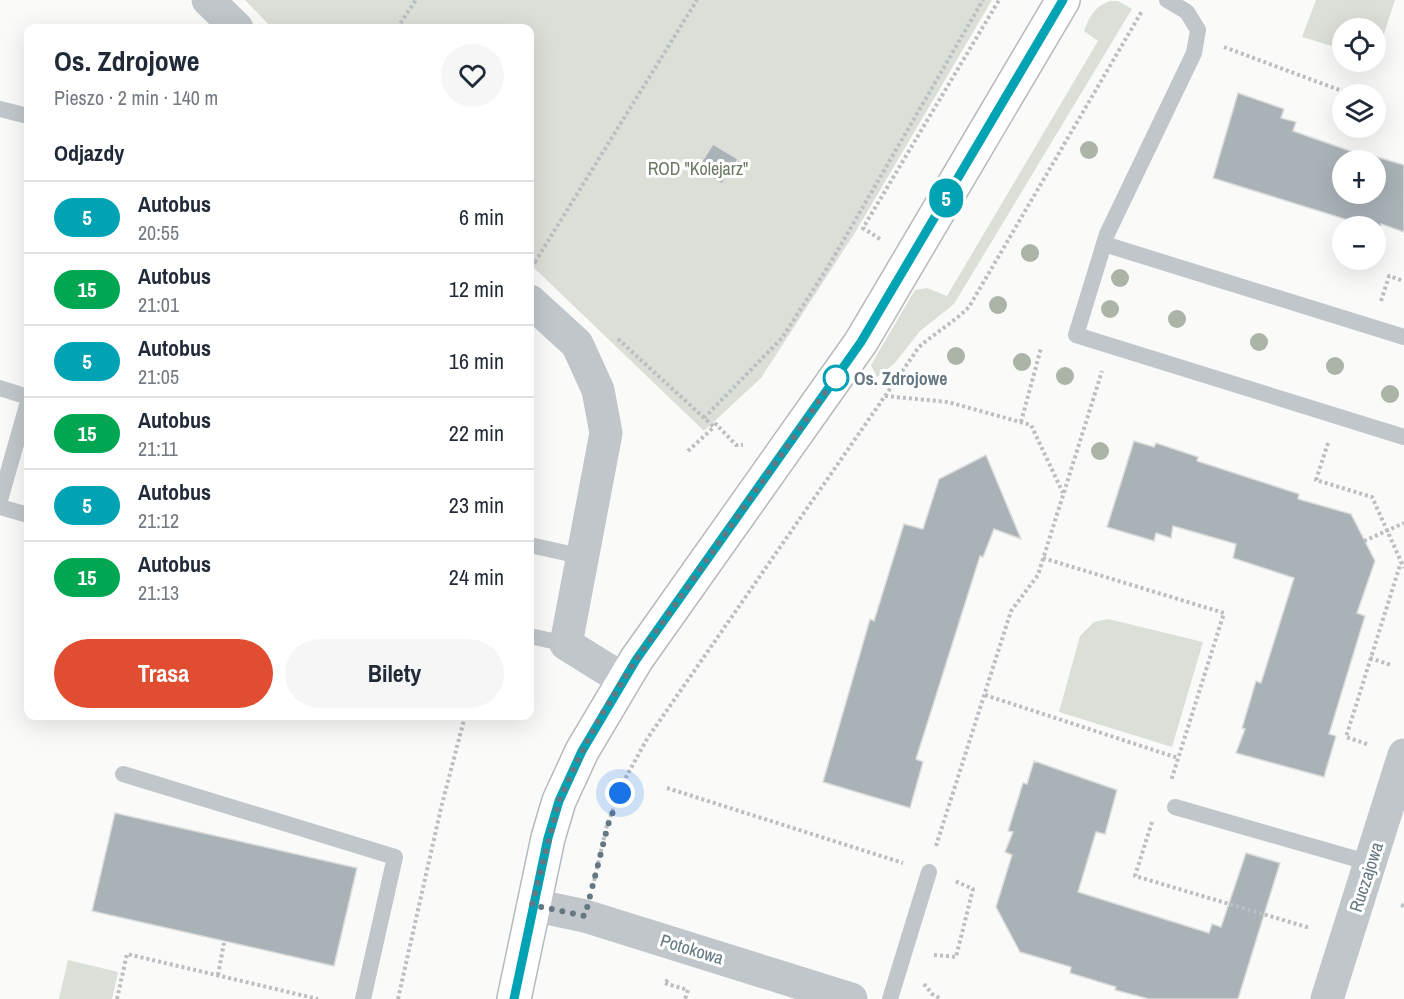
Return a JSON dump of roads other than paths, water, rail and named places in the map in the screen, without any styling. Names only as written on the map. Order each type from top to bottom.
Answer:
[{"type":"street","points":[[208,0],[233,24]]},
{"type":"street","points":[[514,999],[532,905],[559,801],[582,751],[624,680],[861,342],[1063,0]]},
{"type":"street","points":[[534,305],[577,344],[598,390],[606,433],[566,644],[624,680]]},
{"type":"street","name":"Ruczajowa","points":[[1327,999],[1404,755]]},
{"type":"street","name":"Potokowa","points":[[532,905],[585,916],[851,999]]},
{"type":"lane","points":[[1167,0],[1187,12],[1198,30],[1194,53],[1104,244],[1076,335],[1403,432]]},
{"type":"lane","points":[[0,109],[24,115]]},
{"type":"lane","points":[[1104,244],[1404,337]]},
{"type":"lane","points":[[0,388],[24,396]]},
{"type":"lane","points":[[0,500],[24,416]]},
{"type":"lane","points":[[0,507],[24,514]]},
{"type":"lane","points":[[534,545],[584,557]]},
{"type":"lane","points":[[534,637],[566,644]]},
{"type":"lane","points":[[123,774],[395,857],[363,999]]},
{"type":"lane","points":[[1169,805],[1370,863]]},
{"type":"lane","points":[[890,999],[930,869]]},
{"type":"place","name":"Os. Zdrojowe","points":[[836,378]]},
{"type":"park label","name":"ROD \"Kolejarz\"","points":[[698,168]]}]
